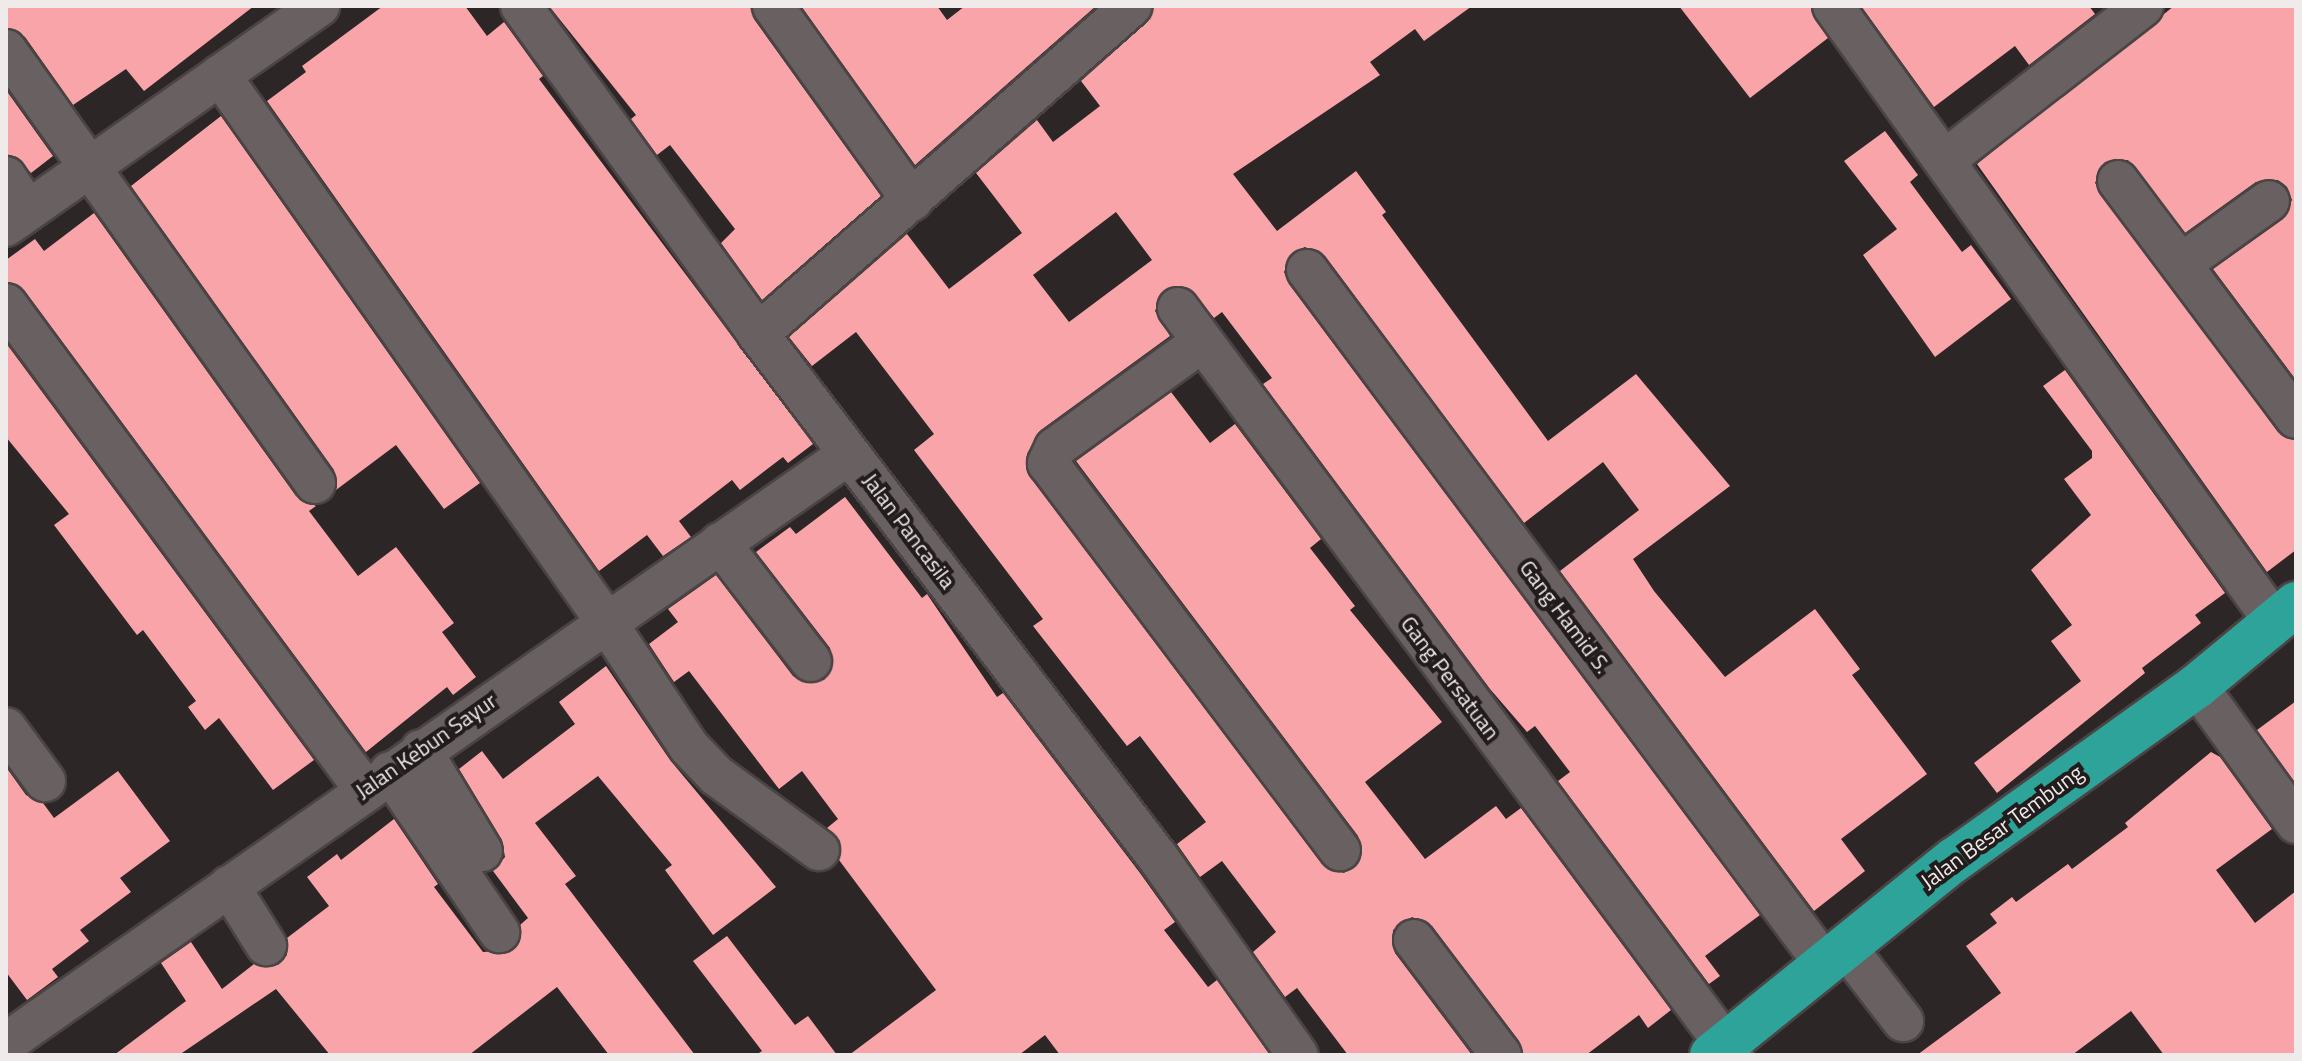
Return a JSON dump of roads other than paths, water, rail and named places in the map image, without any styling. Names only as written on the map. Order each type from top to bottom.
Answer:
[{"type":"highway","name":"Jalan Besar Tembung","points":[[1723,1052],[1834,954],[2197,686],[2284,612]]},
{"type":"street","points":[[6,177],[17,218],[220,75],[274,18],[319,6]]},
{"type":"street","name":"Jalan Pancasila","points":[[521,6],[758,334],[1159,859],[1298,1055]]},
{"type":"street","points":[[773,6],[912,200]]},
{"type":"street","points":[[758,334],[1131,6]]},
{"type":"street","points":[[1833,6],[2284,612]]},
{"type":"street","points":[[1946,159],[2120,12]]},
{"type":"street","points":[[6,50],[315,483]]},
{"type":"street","points":[[220,75],[605,620],[689,747],[726,784],[819,850]]},
{"type":"street","points":[[2118,181],[2296,418]]},
{"type":"street","points":[[2181,264],[2269,201]]},
{"type":"street","name":"Gang Hamid S.","points":[[1307,270],[1834,954],[1903,1021]]},
{"type":"street","points":[[6,304],[392,770],[499,932]]},
{"type":"street","name":"Gang Persatuan","points":[[1178,308],[1723,1052]]},
{"type":"street","points":[[1202,342],[1055,448],[1048,463],[1340,850]]},
{"type":"street","name":"Jalan Kebun Sayur","points":[[6,1043],[605,620],[849,454]]},
{"type":"street","points":[[720,543],[811,661]]},
{"type":"street","points":[[2197,686],[2296,823]]},
{"type":"street","points":[[6,728],[45,781]]},
{"type":"street","points":[[392,770],[482,851]]},
{"type":"street","points":[[229,886],[266,945]]},
{"type":"street","points":[[1414,940],[1501,1055]]}]
